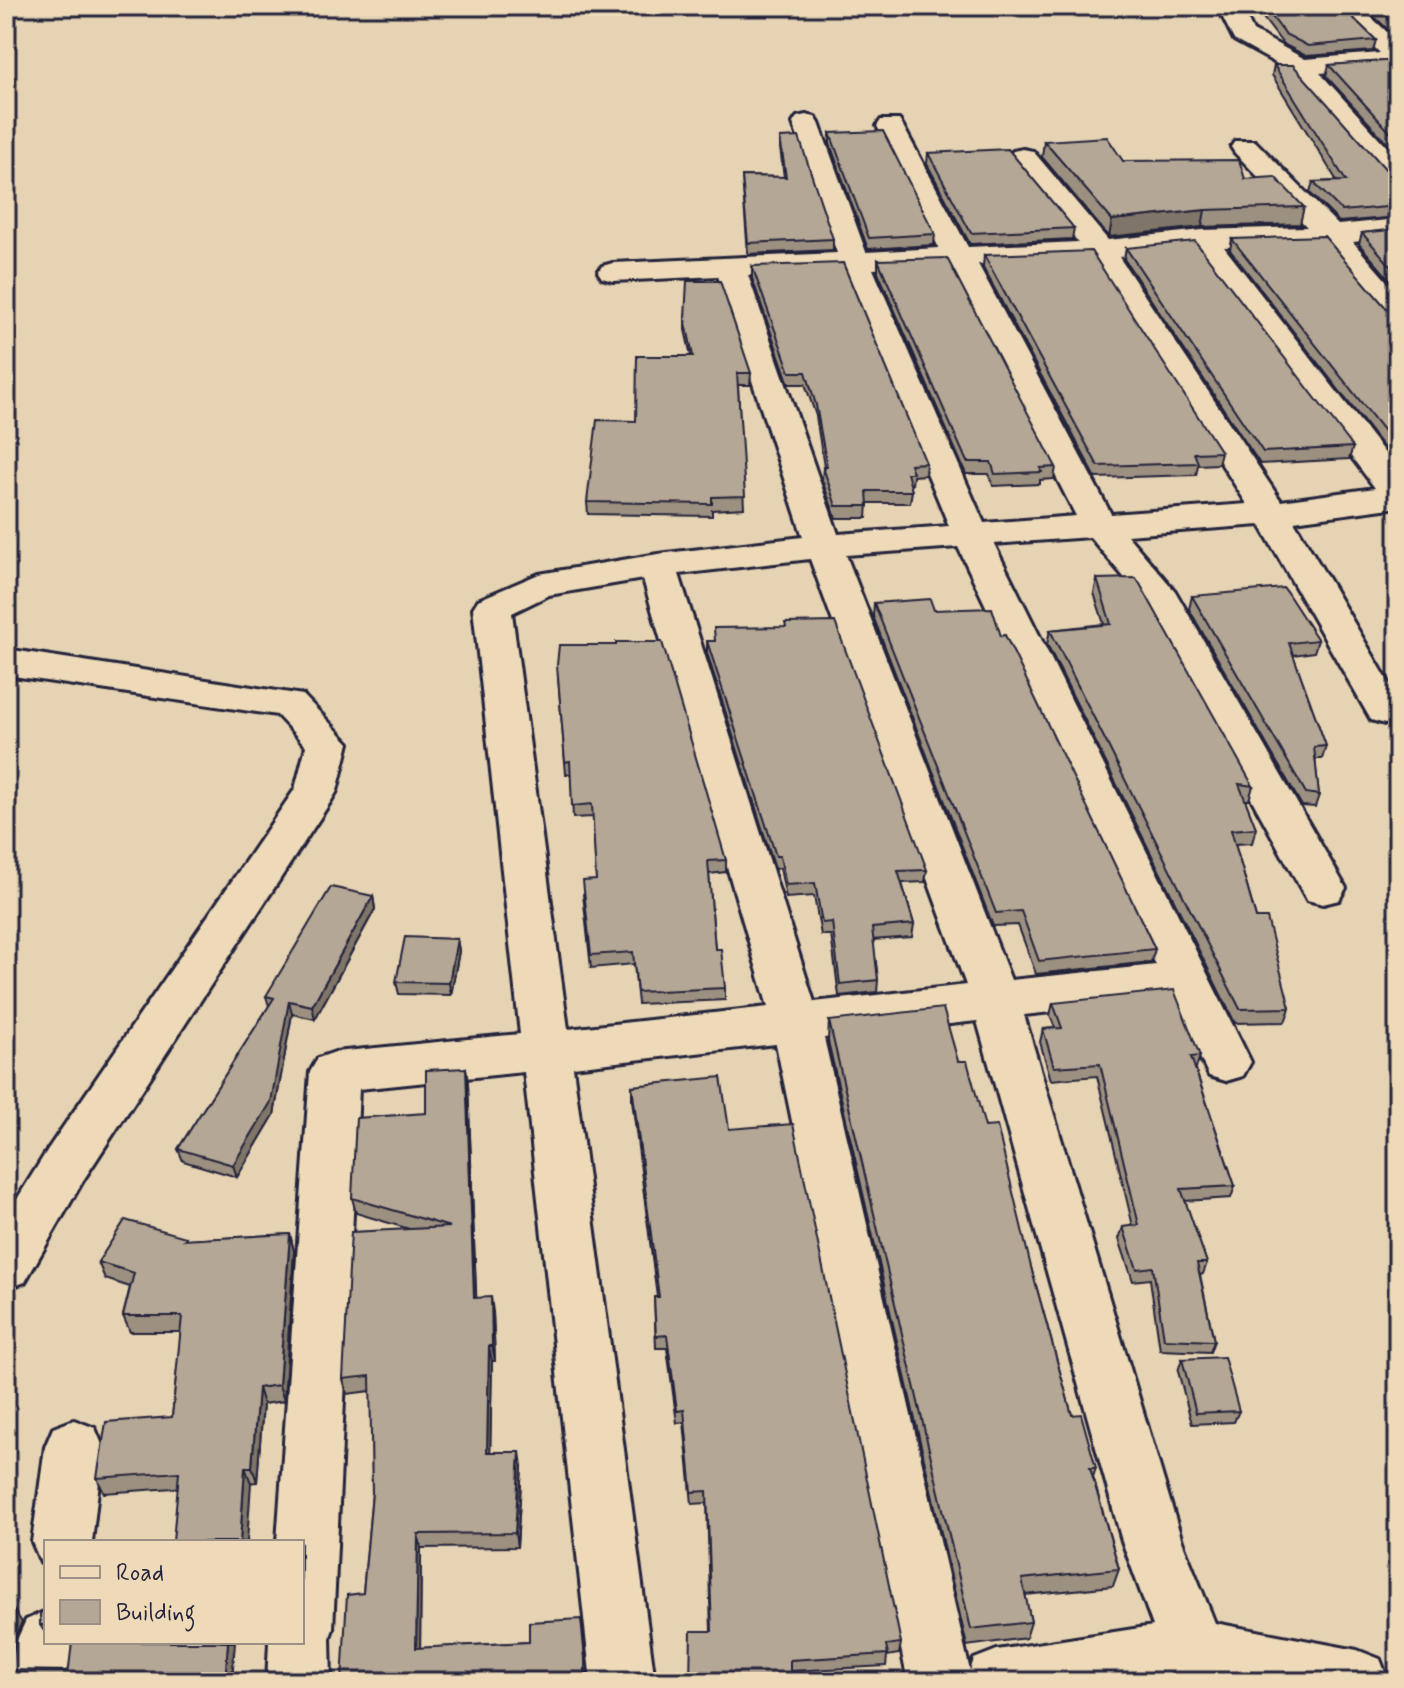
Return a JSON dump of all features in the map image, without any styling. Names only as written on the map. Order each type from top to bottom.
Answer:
[{"type":"street","points":[[1229,6],[1243,35],[1301,67],[1398,176]]},
{"type":"street","points":[[1345,6],[1398,58]]},
{"type":"street","points":[[1301,67],[1398,58]]},
{"type":"street","points":[[806,123],[854,259],[971,536],[1226,1062]]},
{"type":"street","points":[[890,126],[1099,525],[1156,591],[1323,888]]},
{"type":"street","points":[[1245,147],[1331,235],[1398,313]]},
{"type":"street","points":[[1023,157],[1100,250],[1271,513],[1385,711]]},
{"type":"street","points":[[613,272],[1100,250],[1202,239],[1331,235],[1398,228]]},
{"type":"street","points":[[623,1682],[492,608],[539,585],[658,565],[824,546],[1271,513],[1398,495],[1202,239]]},
{"type":"street","points":[[730,267],[824,546],[995,1000],[1152,1541],[1194,1651]]},
{"type":"street","points":[[658,565],[796,1022],[940,1682]]},
{"type":"street","points":[[6,662],[289,704],[328,743],[316,791],[66,1164],[6,1265]]},
{"type":"street","points":[[304,1595],[335,1072],[546,1053],[1184,980]]},
{"type":"street","points":[[62,1540],[74,1447]]},
{"type":"street","points":[[43,1682],[48,1644]]},
{"type":"street","points":[[299,1682],[301,1644]]},
{"type":"street","points":[[997,1682],[1194,1651],[1357,1682]]},
{"type":"building","points":[[1264,6],[1341,6],[1376,40],[1308,46],[1285,34]]},
{"type":"building","points":[[1376,6],[1398,6],[1398,26]]},
{"type":"building","points":[[1398,60],[1398,141],[1329,65]]},
{"type":"building","points":[[1274,65],[1293,65],[1389,173],[1398,175],[1398,206],[1342,211],[1313,182],[1346,181]]},
{"type":"building","points":[[883,131],[935,234],[869,238],[830,133]]},
{"type":"building","points":[[799,137],[833,239],[748,243],[742,176],[786,177],[780,138]]},
{"type":"building","points":[[1107,137],[1123,161],[1239,160],[1245,179],[1275,177],[1304,207],[1205,210],[1112,220],[1044,141]]},
{"type":"building","points":[[1008,149],[1074,228],[971,233],[928,153]]},
{"type":"building","points":[[1398,229],[1398,274],[1362,233]]},
{"type":"building","points":[[1324,236],[1388,310],[1398,312],[1398,444],[1395,445],[1232,239]]},
{"type":"building","points":[[1195,241],[1353,447],[1263,452],[1126,248]]},
{"type":"building","points":[[1091,251],[1221,452],[1194,453],[1198,463],[1098,466],[984,255]]},
{"type":"building","points":[[947,258],[1056,467],[1040,468],[1042,472],[995,474],[991,462],[967,462],[878,260]]},
{"type":"building","points":[[843,263],[926,463],[910,464],[913,473],[907,473],[912,491],[867,491],[868,506],[836,506],[823,467],[827,467],[816,405],[806,372],[790,372],[752,266]]},
{"type":"building","points":[[687,281],[720,281],[751,373],[737,373],[745,496],[712,497],[712,504],[587,502],[597,420],[636,421],[637,356],[693,356],[685,318]]},
{"type":"building","points":[[1136,578],[1253,786],[1239,784],[1256,828],[1231,830],[1256,918],[1267,918],[1290,1008],[1240,1009],[1050,630],[1111,624],[1097,579]]},
{"type":"building","points":[[1284,588],[1318,640],[1289,643],[1326,746],[1314,747],[1319,795],[1306,793],[1192,596]]},
{"type":"building","points":[[930,599],[934,610],[992,608],[1001,636],[1005,635],[1155,949],[1039,961],[1021,911],[996,913],[874,603]]},
{"type":"building","points":[[835,622],[927,870],[898,871],[914,924],[872,928],[878,980],[840,984],[832,922],[822,923],[815,883],[786,885],[780,856],[776,856],[707,641],[715,641],[714,628],[786,627],[785,623]]},
{"type":"building","points":[[616,642],[662,642],[726,860],[708,861],[715,949],[721,949],[725,988],[637,992],[633,952],[591,955],[583,881],[596,880],[592,804],[572,806],[570,761],[565,762],[557,665],[559,645],[616,645]]},
{"type":"building","points":[[331,887],[373,896],[312,1006],[289,1001],[271,1102],[233,1165],[178,1149],[274,998],[266,996]]},
{"type":"building","points":[[405,937],[457,939],[449,983],[396,982]]},
{"type":"building","points":[[1174,990],[1200,1056],[1191,1057],[1235,1186],[1181,1189],[1207,1263],[1197,1263],[1214,1341],[1164,1339],[1153,1267],[1137,1269],[1123,1227],[1139,1225],[1100,1064],[1054,1067],[1043,1029],[1062,1028],[1053,1003]]},
{"type":"building","points":[[943,1008],[958,1061],[967,1061],[985,1127],[997,1126],[1032,1271],[1072,1415],[1081,1414],[1096,1468],[1090,1468],[1119,1569],[1022,1579],[1031,1622],[971,1629],[829,1021]]},
{"type":"building","points":[[466,1068],[474,1298],[491,1297],[487,1452],[520,1452],[515,1533],[418,1534],[416,1648],[529,1642],[529,1622],[581,1619],[585,1682],[342,1682],[347,1595],[363,1593],[372,1493],[370,1376],[343,1379],[351,1232],[450,1227],[352,1198],[356,1118],[426,1113],[426,1070]]},
{"type":"building","points":[[721,1077],[729,1129],[793,1124],[901,1643],[886,1645],[888,1654],[790,1660],[790,1682],[690,1682],[691,1631],[712,1631],[707,1491],[692,1492],[684,1410],[677,1411],[667,1335],[656,1336],[654,1297],[659,1297],[632,1086]]},
{"type":"building","points":[[125,1220],[186,1237],[184,1240],[290,1234],[279,1385],[258,1388],[252,1467],[245,1467],[240,1540],[173,1540],[179,1472],[97,1478],[106,1422],[172,1417],[182,1316],[123,1316],[134,1273],[98,1262]]},
{"type":"building","points":[[1224,1357],[1239,1411],[1196,1413],[1182,1359]]},
{"type":"building","points":[[6,1607],[12,1608],[6,1622]]},
{"type":"building","points":[[40,1612],[44,1613],[44,1625],[40,1625]]},
{"type":"building","points":[[72,1644],[228,1644],[225,1682],[6,1682],[6,1670],[66,1671]]}]
